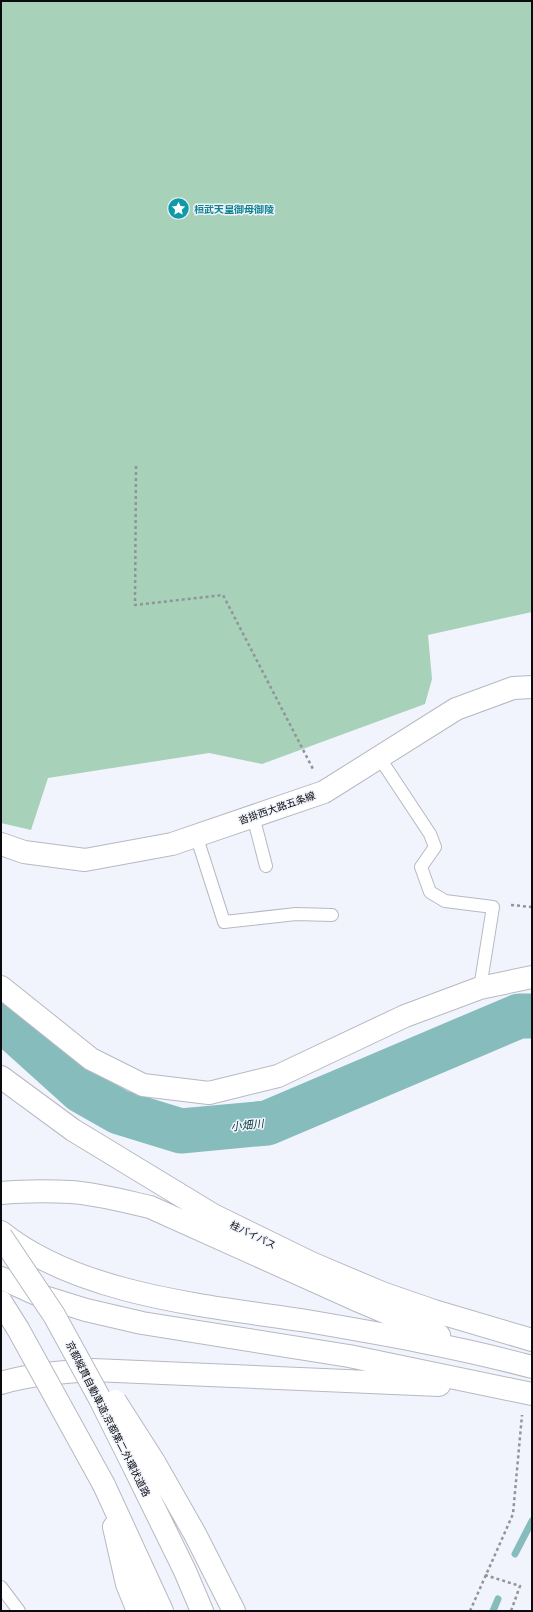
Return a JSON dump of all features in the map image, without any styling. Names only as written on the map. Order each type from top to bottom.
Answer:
[{"type":"main road","name":"沓掛西大路五条線","points":[[1,844],[24,852],[86,860],[172,844],[324,792],[456,709],[513,688],[532,687]]},
{"type":"main road","points":[[1,987],[91,1059],[143,1086],[209,1093],[278,1076],[405,1016],[480,988],[532,978]]},
{"type":"main road","name":"桂バイパス","points":[[1,1077],[73,1130],[213,1216],[311,1263],[382,1294],[532,1340]]},
{"type":"main road","points":[[1,1192],[72,1192],[150,1207],[359,1301],[482,1354]]},
{"type":"main road","points":[[1,1232],[39,1256],[76,1273],[116,1286],[170,1300],[354,1329],[482,1354],[532,1368]]},
{"type":"main road","points":[[1,1236],[54,1315],[115,1401],[145,1467],[194,1534],[234,1611]]},
{"type":"main road","points":[[1,1278],[41,1296],[86,1310],[142,1323],[349,1356],[532,1394]]},
{"type":"main road","points":[[359,1301],[490,1328]]},
{"type":"main road","points":[[1,1302],[18,1329],[104,1485],[162,1611]]},
{"type":"main road","points":[[1,1383],[18,1378],[52,1373],[93,1370],[506,1388]]},
{"type":"main road","name":"京都縦貫自動車道;京都第二外環状道路","points":[[145,1467],[202,1611]]},
{"type":"main road","points":[[104,1485],[127,1584],[138,1611]]},
{"type":"lane","points":[[379,757],[430,834],[435,847],[421,867],[430,892],[445,900],[493,907],[480,988]]},
{"type":"lane","points":[[253,816],[266,866]]},
{"type":"lane","points":[[196,835],[224,922],[296,914],[332,915]]},
{"type":"lane","points":[[1,1587],[20,1611]]},
{"type":"path","points":[[136,466],[135,605],[223,595],[324,792]]},
{"type":"path","points":[[470,1611],[513,1514],[522,1415]]},
{"type":"path","points":[[485,1575],[520,1586],[511,1611]]},
{"type":"green space","points":[[1,1],[532,1],[532,612],[428,635],[432,679],[425,704],[262,764],[209,753],[48,778],[31,830],[1,823]]},
{"type":"waterway","name":"小畑川","points":[[1,1018],[82,1091],[119,1112],[181,1131],[267,1123],[519,1016],[532,1016]]},
{"type":"waterway","points":[[515,1554],[532,1521]]},
{"type":"waterway","points":[[493,1611],[498,1599]]},
{"type":"place","name":"桓武天皇御母御陵","points":[[178,209]]}]
